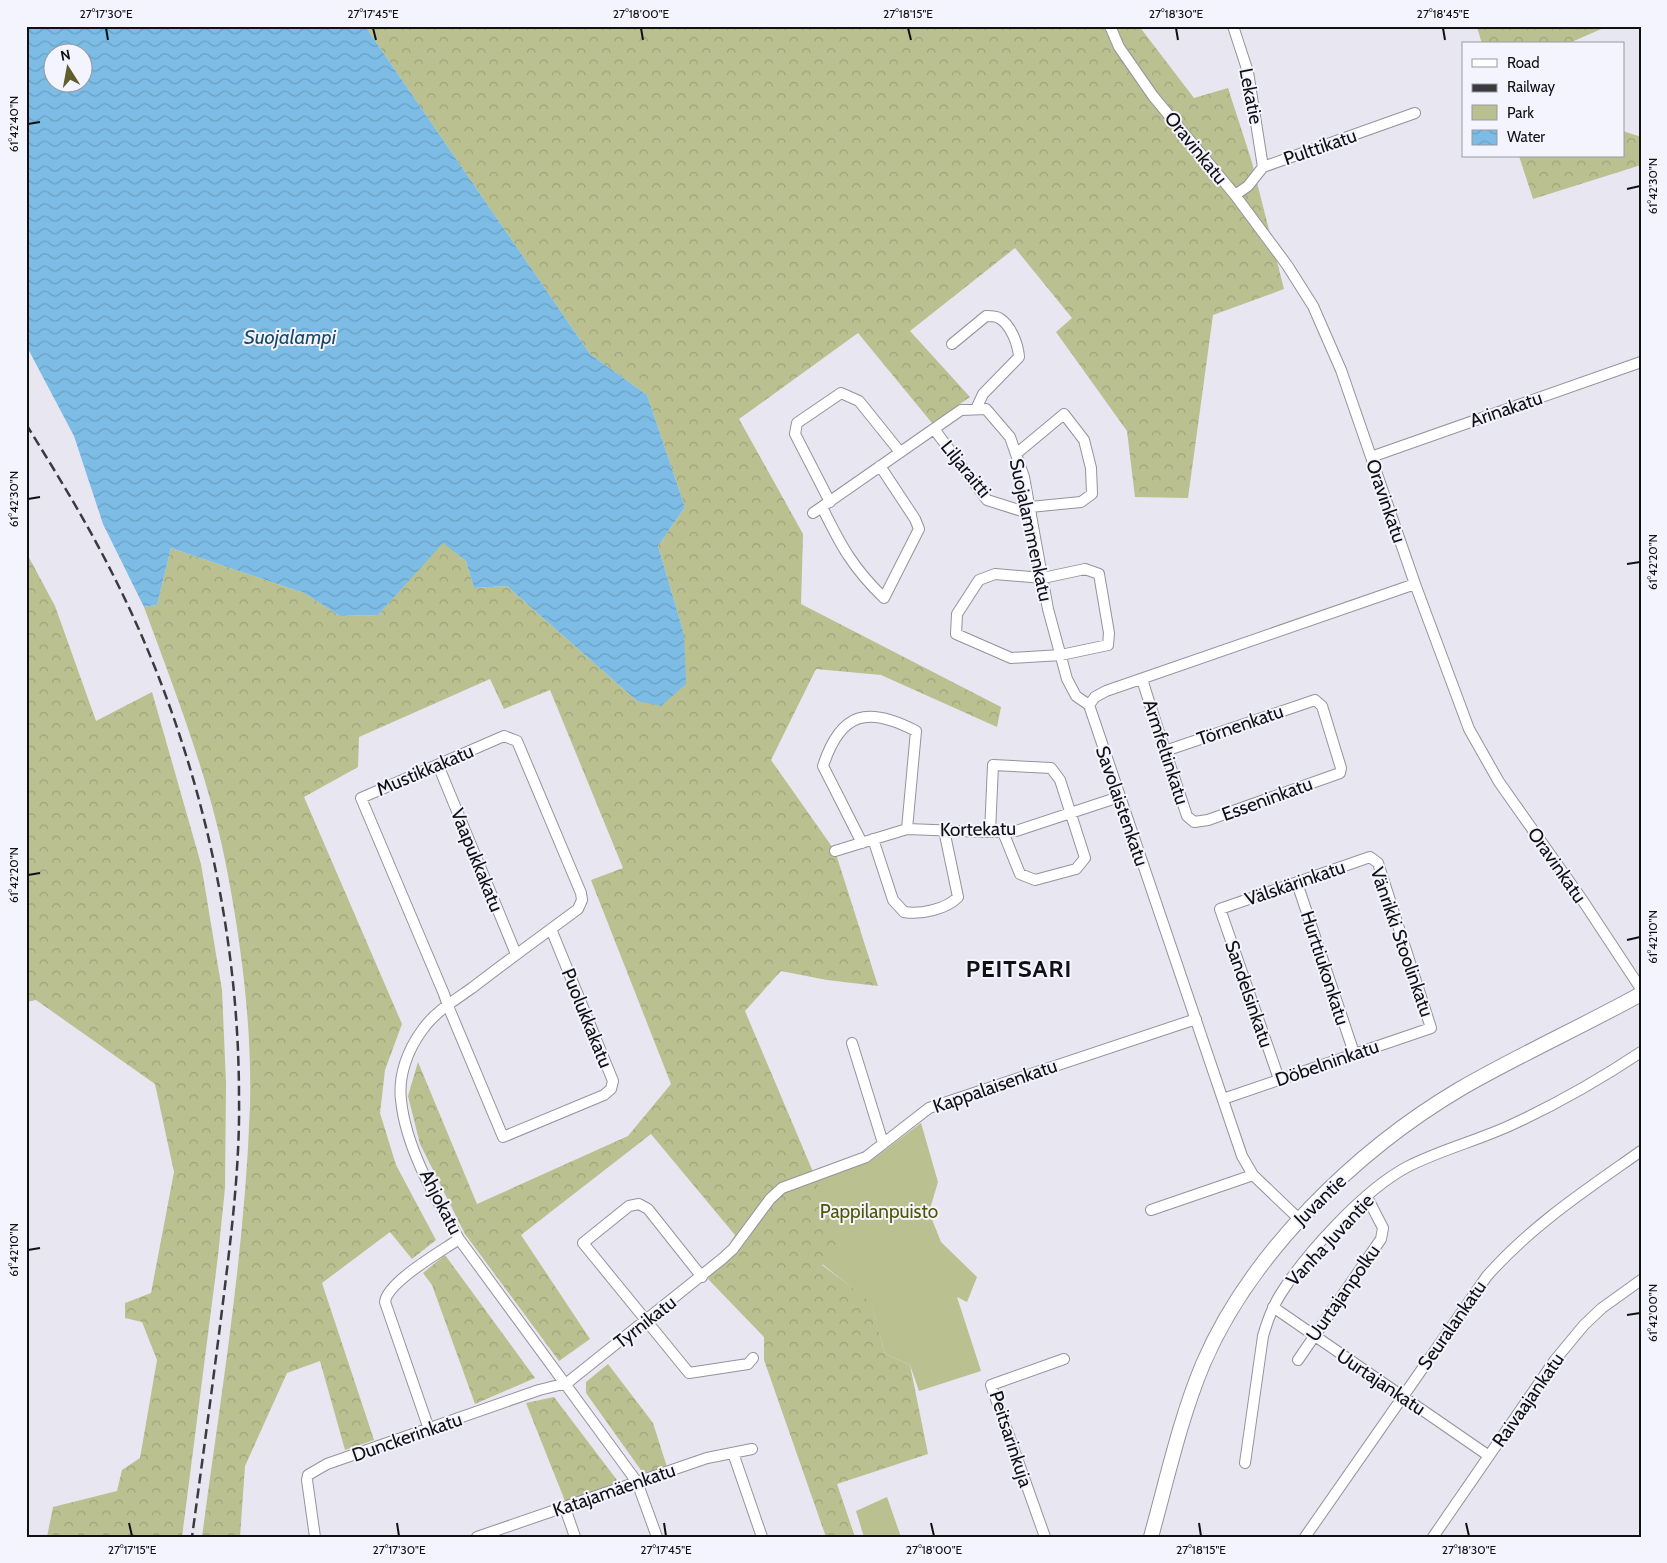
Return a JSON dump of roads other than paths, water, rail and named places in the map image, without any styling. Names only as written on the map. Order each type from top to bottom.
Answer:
[{"type":"main road","name":"Juvantie","points":[[1152,1537],[1188,1404],[1204,1362],[1232,1309],[1267,1256],[1299,1219],[1372,1153],[1421,1115],[1494,1070],[1641,994]]},
{"type":"street","name":"Oravinkatu","points":[[1110,26],[1119,47],[1153,96],[1235,195],[1287,265],[1313,306],[1341,370],[1415,584],[1452,684],[1478,744],[1499,782],[1641,989]]},
{"type":"street","name":"Lekatie","points":[[1233,26],[1248,72],[1263,167]]},
{"type":"street","name":"Pulttikatu","points":[[1235,195],[1248,186],[1263,167],[1415,113]]},
{"type":"street","points":[[822,507],[961,410],[976,409],[983,394],[1019,357],[1019,348],[1012,332],[999,318],[986,316],[952,344]]},
{"type":"street","name":"Arinakatu","points":[[1371,457],[1641,362]]},
{"type":"street","points":[[880,466],[915,519],[918,529],[884,598],[861,576],[841,547],[822,507],[795,434],[797,423],[841,393],[859,401],[900,452]]},
{"type":"street","name":"Suojalammenkatu","points":[[976,409],[986,409],[1010,437],[1024,477],[1043,578],[1068,679],[1076,696],[1089,705]]},
{"type":"street","points":[[1016,454],[1064,414],[1084,440],[1091,468],[1092,494],[1081,502],[1030,511]]},
{"type":"street","name":"Liljaraitti","points":[[934,429],[987,500],[1030,511]]},
{"type":"street","points":[[1085,569],[1099,574],[1110,633],[1108,645],[1061,655],[1011,658],[956,634],[957,614],[979,580],[996,574],[1043,578],[1085,569]]},
{"type":"street","points":[[1089,705],[1095,697],[1142,679],[1415,584]]},
{"type":"street","name":"Armfeltinkatu","points":[[1142,679],[1187,816],[1194,822]]},
{"type":"street","name":"Törnenkatu","points":[[1166,751],[1315,700],[1322,706],[1341,768],[1340,773]]},
{"type":"street","name":"Savolaistenkatu","points":[[1089,705],[1242,1156],[1252,1175],[1299,1219]]},
{"type":"street","points":[[862,843],[823,766],[828,749],[849,721],[860,716],[894,720],[916,731],[907,828]]},
{"type":"street","name":"Mustikkakatu","points":[[448,1006],[361,798],[504,736],[517,741],[581,893]]},
{"type":"street","name":"Vaapukkakatu","points":[[438,765],[516,954]]},
{"type":"street","points":[[990,832],[993,766],[1051,768],[1060,780],[1085,858],[1076,869],[1035,880],[1020,874],[1003,832]]},
{"type":"street","name":"Esseninkatu","points":[[1194,822],[1208,820],[1340,773]]},
{"type":"street","name":"Kortekatu","points":[[835,851],[907,828],[990,832],[1016,831],[1119,797]]},
{"type":"street","points":[[873,840],[894,900],[904,912],[915,914],[952,904],[958,897],[944,830]]},
{"type":"street","name":"Välskärinkatu","points":[[1220,909],[1370,857]]},
{"type":"street","name":"Vänrikki Stoolinkatu","points":[[1370,857],[1378,864],[1431,1028]]},
{"type":"street","name":"Hurttiukonkatu","points":[[1297,883],[1354,1053]]},
{"type":"street","name":"Ahjokatu","points":[[581,893],[582,900],[578,908],[431,1019],[413,1045],[405,1064],[401,1098],[404,1121],[412,1145],[440,1205],[459,1239],[567,1383],[637,1482],[656,1537]]},
{"type":"street","name":"Sandelsinkatu","points":[[1220,909],[1279,1079]]},
{"type":"street","name":"Puolukkakatu","points":[[448,1006],[503,1137],[604,1096],[611,1089],[613,1081],[551,929]]},
{"type":"street","name":"Kappalaisenkatu","points":[[722,1259],[733,1249],[770,1199],[782,1188],[866,1157],[929,1108],[1196,1019]]},
{"type":"street","name":"Döbelninkatu","points":[[1223,1099],[1431,1028]]},
{"type":"street","points":[[852,1044],[883,1143]]},
{"type":"street","name":"Vanha Juvantie","points":[[1245,1463],[1262,1336],[1273,1308],[1303,1264],[1349,1213],[1367,1197],[1408,1167],[1508,1127],[1547,1108],[1600,1079],[1641,1052]]},
{"type":"street","name":"Seuralankatu","points":[[1304,1537],[1472,1296],[1506,1254],[1540,1223],[1641,1151]]},
{"type":"street","points":[[1150,1210],[1252,1175]]},
{"type":"street","name":"Uurtajanpolku","points":[[1298,1360],[1381,1239],[1383,1228],[1367,1197]]},
{"type":"street","points":[[702,1277],[648,1209],[638,1204],[629,1206],[583,1243],[689,1374],[748,1364],[753,1358]]},
{"type":"street","points":[[429,1429],[385,1302],[386,1295],[390,1288],[459,1239]]},
{"type":"street","name":"Tyrnikatu","points":[[567,1383],[702,1277],[722,1259]]},
{"type":"street","name":"Raivaajankatu","points":[[1433,1537],[1554,1360],[1584,1325],[1602,1308],[1641,1280]]},
{"type":"street","name":"Uurtajankatu","points":[[1273,1308],[1489,1456]]},
{"type":"street","name":"Peitsarinkuja","points":[[1044,1537],[991,1385],[1064,1359]]},
{"type":"street","name":"Dunckerinkatu","points":[[315,1537],[307,1480],[308,1475],[318,1468],[539,1390],[567,1383]]},
{"type":"street","name":"Katajamäenkatu","points":[[479,1536],[707,1458],[752,1449]]},
{"type":"street","points":[[733,1453],[762,1537]]},
{"type":"street","points":[[565,1508],[575,1537]]},
{"type":"water","name":"Suojalampi","points":[[26,26],[365,26],[590,354],[647,395],[685,507],[658,546],[684,634],[686,684],[661,706],[637,701],[507,586],[474,588],[466,561],[443,543],[378,615],[340,616],[304,593],[171,548],[157,605],[144,607],[103,524],[74,436],[26,345]]},
{"type":"railway","points":[[26,424],[79,511],[138,627],[164,691],[186,756],[205,823],[220,891],[230,959],[237,1028],[239,1097],[237,1171],[233,1221],[192,1537]]},
{"type":"district","name":"PEITSARI","points":[[1019,968]]},
{"type":"park label","name":"Pappilanpuisto","points":[[879,1211]]}]
